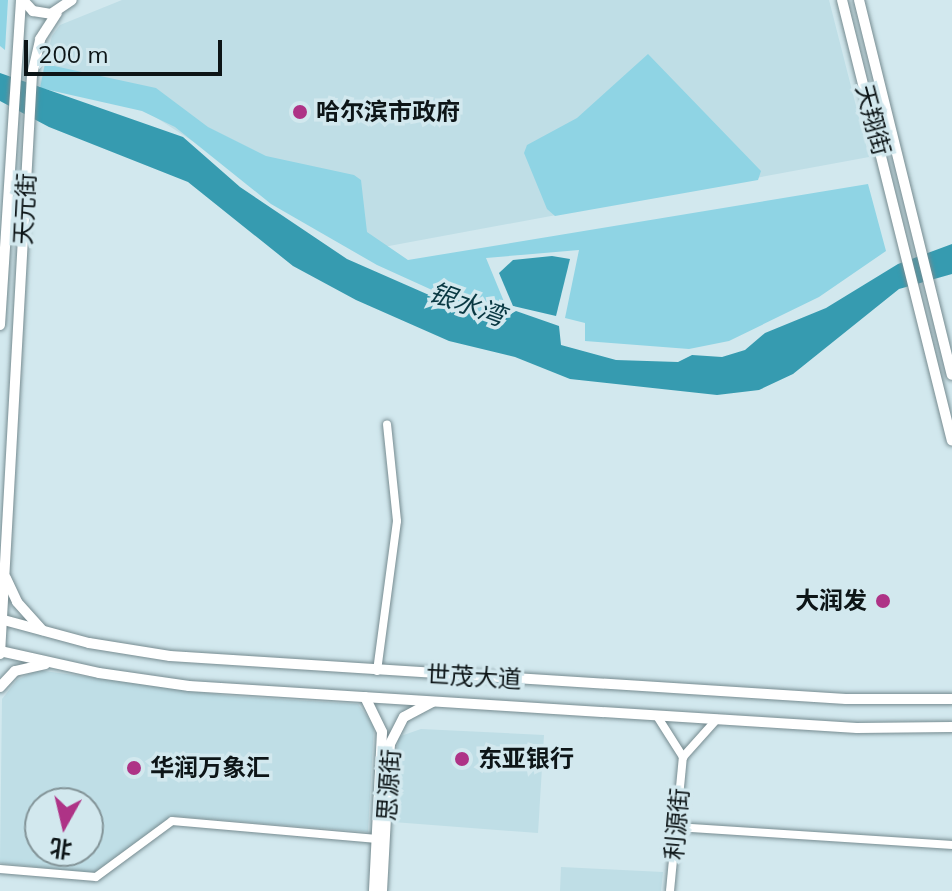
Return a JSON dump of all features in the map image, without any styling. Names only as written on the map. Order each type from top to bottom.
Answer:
[{"type":"main road","points":[[22,0],[42,14],[57,13],[80,0]]},
{"type":"main road","name":"天元街","points":[[0,325],[22,0]]},
{"type":"main road","name":"天翔街","points":[[842,0],[952,440]]},
{"type":"main road","name":"天翔街","points":[[859,0],[952,375]]},
{"type":"main road","name":"天元街","points":[[0,652],[32,75],[40,39],[57,13]]},
{"type":"main road","points":[[4,573],[17,602],[44,631]]},
{"type":"main road","name":"世茂大道","points":[[1,619],[44,631],[170,656],[846,699],[952,699]]},
{"type":"main road","name":"世茂大道","points":[[0,652],[189,686],[657,716],[952,727]]},
{"type":"main road","points":[[0,687],[22,668],[56,664]]},
{"type":"main road","name":"思源街","points":[[365,697],[382,732],[374,891]]},
{"type":"main road","name":"思源街","points":[[382,891],[390,744],[404,717],[435,700]]},
{"type":"street","points":[[377,671],[397,521],[387,425]]},
{"type":"street","points":[[657,716],[683,757],[717,719]]},
{"type":"street","name":"利源街","points":[[670,891],[683,757]]},
{"type":"street","points":[[0,869],[96,877],[172,821],[377,839]]},
{"type":"street","points":[[676,827],[952,845]]},
{"type":"shaded area","points":[[0,0],[8,0],[5,50],[0,46]]},
{"type":"shaded area","points":[[122,0],[829,0],[869,157],[362,251],[146,111],[39,86],[52,36],[60,25]]},
{"type":"shaded area","points":[[648,54],[761,171],[758,180],[555,216],[547,209],[524,153],[527,145],[577,118]]},
{"type":"shaded area","points":[[45,64],[156,88],[208,127],[266,156],[354,175],[361,180],[367,232],[408,260],[868,184],[886,251],[819,297],[729,341],[689,349],[585,341],[585,323],[565,318],[579,250],[486,258],[505,304],[485,314],[377,265],[271,204],[175,127],[142,111],[40,88]]},
{"type":"shaded area","name":"银水湾","points":[[0,73],[183,137],[240,187],[347,259],[486,320],[501,320],[516,311],[559,326],[561,345],[616,360],[678,362],[692,355],[722,357],[745,350],[765,333],[826,308],[898,264],[952,244],[952,274],[899,289],[793,374],[759,390],[717,395],[570,379],[515,357],[449,341],[356,300],[293,266],[188,182],[49,127],[0,101]]},
{"type":"shaded area","points":[[552,256],[570,259],[556,316],[513,306],[499,273],[513,260]]},
{"type":"shaded area","points":[[37,670],[229,696],[358,704],[374,726],[368,832],[172,816],[104,866],[104,787],[24,787],[24,866],[0,863],[2,699],[17,680]]},
{"type":"shaded area","points":[[421,729],[544,735],[538,833],[393,822],[398,737]]},
{"type":"shaded area","points":[[38,867],[102,867],[94,873]]},
{"type":"shaded area","points":[[561,867],[663,872],[661,891],[560,891]]},
{"type":"place","name":"哈尔滨市政府","points":[[300,112]]},
{"type":"place","name":"大润发","points":[[883,601]]},
{"type":"place","name":"东亚银行","points":[[462,759]]},
{"type":"place","name":"华润万象汇","points":[[134,768]]}]
